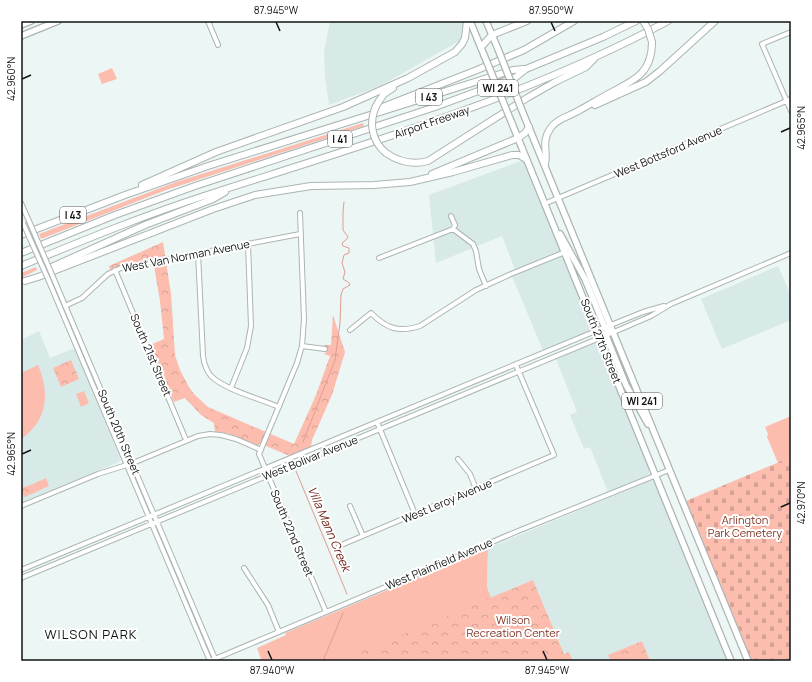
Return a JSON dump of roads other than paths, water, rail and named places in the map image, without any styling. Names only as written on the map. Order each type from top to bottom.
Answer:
[{"type":"highway","points":[[468,21],[465,38],[455,52],[408,78],[388,91],[379,101],[373,114],[372,129],[377,142],[386,153],[397,160],[417,163],[428,161],[543,88],[586,67],[597,56]]},
{"type":"highway","points":[[481,47],[492,35],[526,21]]},
{"type":"highway","points":[[332,127],[346,119],[388,105],[524,50],[574,21]]},
{"type":"highway","name":"I 41","points":[[21,253],[114,215],[195,186],[435,107],[516,76],[526,69],[603,37],[636,21]]},
{"type":"highway","points":[[545,164],[547,156],[544,147],[545,138],[549,129],[555,122],[637,78],[646,67],[652,52],[652,42],[648,29],[643,21]]},
{"type":"highway","name":"Airport Freeway","points":[[234,187],[448,117],[507,95],[597,56],[668,21]]},
{"type":"highway","points":[[578,111],[585,110],[646,82],[715,21]]},
{"type":"highway","name":"I 43","points":[[21,235],[124,195],[208,166],[513,70],[526,69]]},
{"type":"highway","points":[[124,195],[127,190],[209,155],[343,106],[408,78]]},
{"type":"highway","points":[[410,182],[426,177],[518,138],[525,133],[529,127]]},
{"type":"highway","points":[[23,282],[213,209],[255,195],[312,186],[374,185],[410,182],[512,156],[519,155],[526,159]]},
{"type":"highway","points":[[23,282],[118,237],[213,199],[234,187]]},
{"type":"highway","name":"I 41","points":[[21,266],[125,224],[234,187]]},
{"type":"main road","points":[[21,25],[31,21]]},
{"type":"main road","points":[[21,36],[58,21]]},
{"type":"main road","name":"South 27th Street","points":[[468,21],[481,47],[732,661]]},
{"type":"main road","name":"South 27th Street","points":[[486,21],[545,164],[608,326]]},
{"type":"main road","points":[[550,217],[583,275],[609,331],[614,332]]},
{"type":"main road","points":[[596,331],[601,332],[605,336],[626,385],[659,443]]},
{"type":"main road","name":"South 27th Street","points":[[614,332],[748,661]]},
{"type":"street","points":[[208,21],[218,45]]},
{"type":"street","points":[[791,32],[762,44],[789,100],[791,111]]},
{"type":"street","name":"West Bottsford Avenue","points":[[544,204],[789,100]]},
{"type":"street","name":"South 20th Street","points":[[21,203],[133,463],[213,661]]},
{"type":"street","points":[[21,506],[98,474],[133,463],[186,440],[204,435],[221,434],[236,439],[260,452],[297,362],[302,346],[304,312],[300,213]]},
{"type":"street","points":[[379,258],[452,229],[455,225],[451,216]]},
{"type":"street","name":"South 20th Street","points":[[22,221],[152,524],[213,661]]},
{"type":"street","points":[[452,229],[473,244],[476,251],[479,269],[486,286]]},
{"type":"street","name":"West Van Norman Avenue","points":[[60,308],[85,296],[104,277],[115,270],[300,234]]},
{"type":"street","points":[[231,388],[247,348],[251,326],[248,244]]},
{"type":"street","points":[[350,330],[371,313],[381,322],[390,327],[401,329],[414,328],[428,322],[466,296],[565,252]]},
{"type":"street","points":[[198,253],[203,356],[205,366],[217,381],[279,407]]},
{"type":"street","points":[[668,305],[791,253]]},
{"type":"street","name":"South 21st Street","points":[[115,270],[186,440]]},
{"type":"street","name":"West Bolivar Avenue","points":[[21,570],[608,326],[643,312],[668,305]]},
{"type":"street","name":"West Bolivar Avenue","points":[[21,578],[605,336],[651,316],[668,305]]},
{"type":"street","points":[[567,343],[569,350]]},
{"type":"street","points":[[302,346],[325,349]]},
{"type":"street","points":[[516,365],[518,372]]},
{"type":"street","name":"West Leroy Avenue","points":[[339,546],[554,455],[518,372]]},
{"type":"street","points":[[447,393],[450,400]]},
{"type":"street","points":[[377,422],[415,514]]},
{"type":"street","name":"South 22nd Street","points":[[260,452],[265,469],[326,612]]},
{"type":"street","points":[[458,459],[470,474],[476,488]]},
{"type":"street","name":"West Plainfield Avenue","points":[[213,661],[518,531],[669,470]]},
{"type":"street","points":[[350,506],[363,536]]},
{"type":"street","points":[[244,568],[268,605],[279,632]]},
{"type":"waterway","name":"Villa Mann Creek","points":[[303,442],[335,360],[340,323],[341,295],[343,289],[350,285],[343,279],[345,272],[342,263],[344,255],[349,253],[349,248],[343,246],[342,243],[348,237],[343,230],[344,202]]},
{"type":"waterway","name":"Villa Mann Creek","points":[[296,471],[347,594]]},
{"type":"waterway","name":"Villa Mann Creek","points":[[323,661],[343,613]]},
{"type":"district","name":"WILSON PARK","points":[[91,634]]},
{"type":"park label","name":"Arlington Park Cemetery","points":[[745,526]]},
{"type":"park label","name":"Wilson Recreation Center","points":[[513,626]]}]
